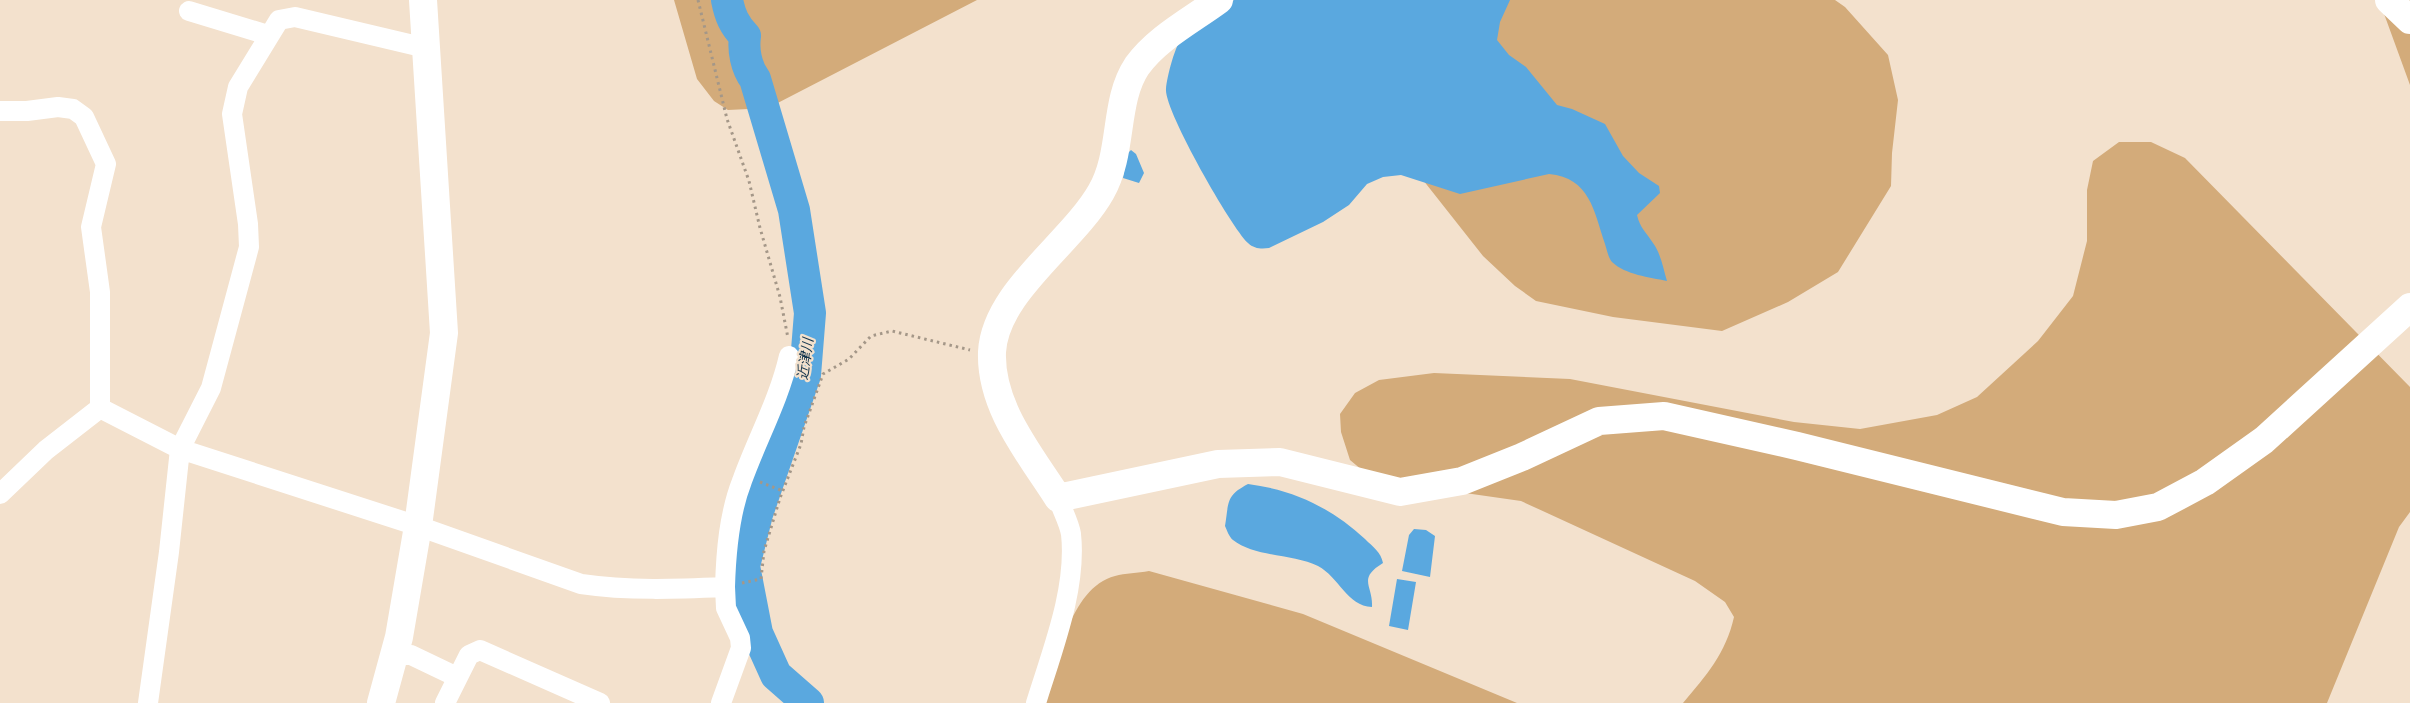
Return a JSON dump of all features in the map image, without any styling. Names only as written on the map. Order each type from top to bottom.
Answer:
[{"type":"street","points":[[381,703],[394,655],[418,526],[444,332],[423,0]]},
{"type":"street","points":[[1036,703],[1059,627],[1072,567],[1070,532],[1058,498],[1002,408],[993,376],[992,356],[1002,317],[1017,292],[1085,216],[1101,192],[1113,169],[1126,88],[1138,66],[1155,47],[1220,0]]},
{"type":"street","points":[[2389,0],[2410,20]]},
{"type":"street","points":[[189,10],[268,35]]},
{"type":"street","points":[[148,703],[169,552],[180,449],[211,388],[249,247],[248,224],[232,114],[238,87],[268,35],[279,20],[295,17],[426,48]]},
{"type":"street","points":[[0,110],[27,111],[58,107],[73,109],[84,117],[106,164],[91,227],[100,292],[100,408]]},
{"type":"street","points":[[1058,498],[1218,464],[1280,462],[1400,492],[1462,481],[1522,457],[1599,421],[1664,416],[1797,446],[2063,512],[2116,515],[2158,506],[2204,482],[2264,440],[2410,307]]},
{"type":"street","points":[[721,703],[741,648],[740,638],[726,608],[726,557],[741,482],[783,380],[788,356]]},
{"type":"street","points":[[100,408],[180,449],[418,526],[581,584],[606,588],[670,589],[725,587]]},
{"type":"street","points":[[0,494],[46,450],[100,408]]},
{"type":"street","points":[[445,703],[469,655],[480,650],[600,703]]},
{"type":"street","points":[[394,655],[412,655],[457,677]]},
{"type":"path","points":[[698,0],[728,119],[749,181],[760,228],[780,296],[788,333],[788,356]]},
{"type":"path","points":[[761,579],[764,550],[782,490],[801,444],[804,427],[823,374],[849,359],[871,336],[892,331],[992,356]]},
{"type":"shaded area","points":[[674,0],[977,0],[768,108],[728,110],[714,101],[697,79]]},
{"type":"shaded area","points":[[1281,0],[1835,0],[1845,7],[1888,55],[1898,100],[1892,153],[1891,186],[1838,272],[1788,302],[1722,331],[1613,317],[1536,301],[1515,286],[1483,256]]},
{"type":"shaded area","points":[[2379,0],[2410,0],[2410,85]]},
{"type":"shaded area","points":[[2119,142],[2151,142],[2185,158],[2410,387],[2410,512],[2399,527],[2327,703],[1683,703],[1707,673],[1726,642],[1734,617],[1725,602],[1695,581],[1521,501],[1374,480],[1350,460],[1341,432],[1340,414],[1355,393],[1379,380],[1434,373],[1570,379],[1794,422],[1860,429],[1937,415],[1977,397],[2038,341],[2073,296],[2087,241],[2087,190],[2093,161]]},
{"type":"shaded area","points":[[1149,571],[1303,614],[1517,703],[1045,703],[1067,629],[1086,595],[1099,583],[1115,576]]},
{"type":"water","points":[[1234,0],[1510,0],[1500,22],[1497,40],[1509,55],[1526,67],[1557,105],[1572,109],[1605,124],[1623,156],[1639,173],[1659,186],[1660,193],[1637,215],[1642,227],[1658,252],[1667,281],[1631,273],[1612,262],[1593,208],[1582,189],[1574,182],[1563,177],[1549,174],[1460,194],[1401,175],[1383,177],[1367,184],[1349,205],[1323,222],[1269,248],[1258,248],[1250,245],[1228,215],[1200,168],[1176,120],[1168,101],[1166,89],[1175,53],[1184,35],[1201,21]]},
{"type":"water","points":[[1131,150],[1136,154],[1144,173],[1139,183],[1123,178],[1127,154]]},
{"type":"water","points":[[1248,484],[1281,491],[1325,509],[1352,528],[1374,547],[1383,563],[1368,578],[1372,607],[1356,602],[1332,577],[1318,566],[1298,559],[1252,550],[1232,539],[1225,526],[1229,501],[1235,492]]},
{"type":"water","points":[[1414,529],[1426,530],[1435,536],[1430,577],[1402,571],[1409,535]]},
{"type":"water","points":[[1397,579],[1416,582],[1408,630],[1389,626]]},
{"type":"waterway","name":"近津川","points":[[727,0],[733,20],[745,36],[744,47],[747,64],[755,79],[794,210],[810,313],[805,375],[757,514],[744,566],[757,633],[776,675],[808,703]]}]
